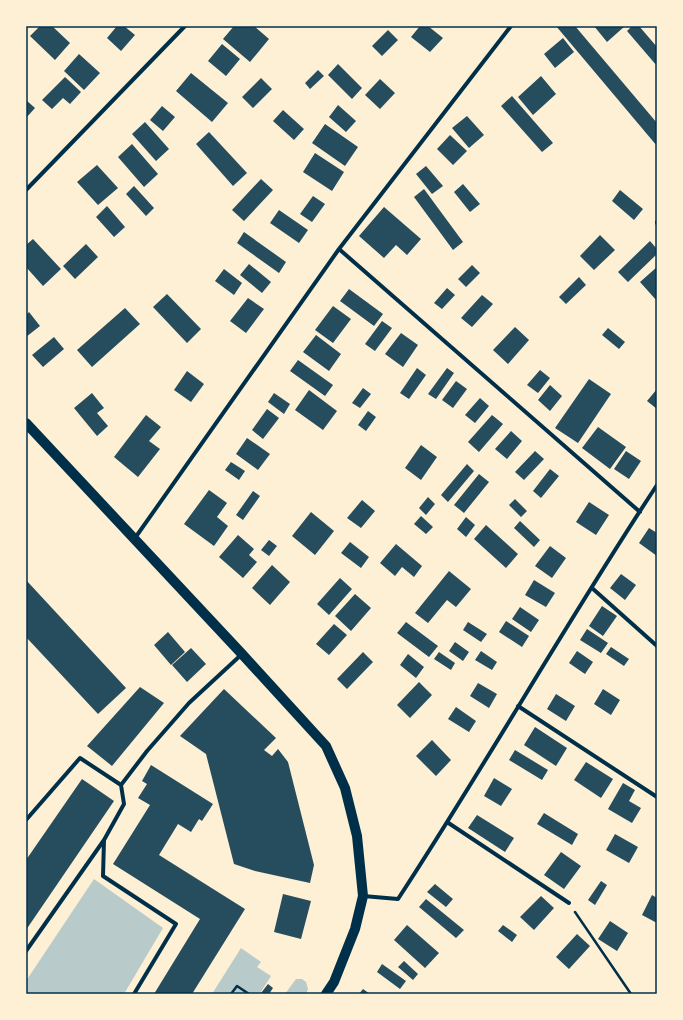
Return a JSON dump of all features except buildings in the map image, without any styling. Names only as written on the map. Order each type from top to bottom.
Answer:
[{"type":"main road","points":[[26,423],[326,746],[345,788],[349,801],[357,836],[363,896],[355,929],[334,982],[326,994]]},
{"type":"street","points":[[26,190],[185,26]]},
{"type":"street","points":[[135,539],[339,248],[511,26]]},
{"type":"street","points":[[339,248],[640,512]]},
{"type":"street","points":[[363,896],[398,899],[657,486]]},
{"type":"street","points":[[592,588],[657,646]]},
{"type":"street","points":[[26,952],[104,840],[124,804],[121,785],[152,745],[189,703],[242,654]]},
{"type":"street","points":[[518,706],[657,797]]},
{"type":"street","points":[[26,820],[80,758],[121,785]]},
{"type":"street","points":[[447,822],[569,903]]},
{"type":"street","points":[[104,840],[104,876],[176,924],[134,994]]},
{"type":"path","points":[[569,903],[631,994]]},
{"type":"path","points":[[231,994],[236,986],[249,994]]},
{"type":"shaded area","points":[[94,879],[163,928],[124,994],[26,994],[26,981]]},
{"type":"shaded area","points":[[241,948],[261,962],[257,967],[271,976],[260,993],[261,994],[212,994]]},
{"type":"shaded area","points":[[296,979],[302,979],[306,982],[308,989],[306,994],[285,994]]}]
